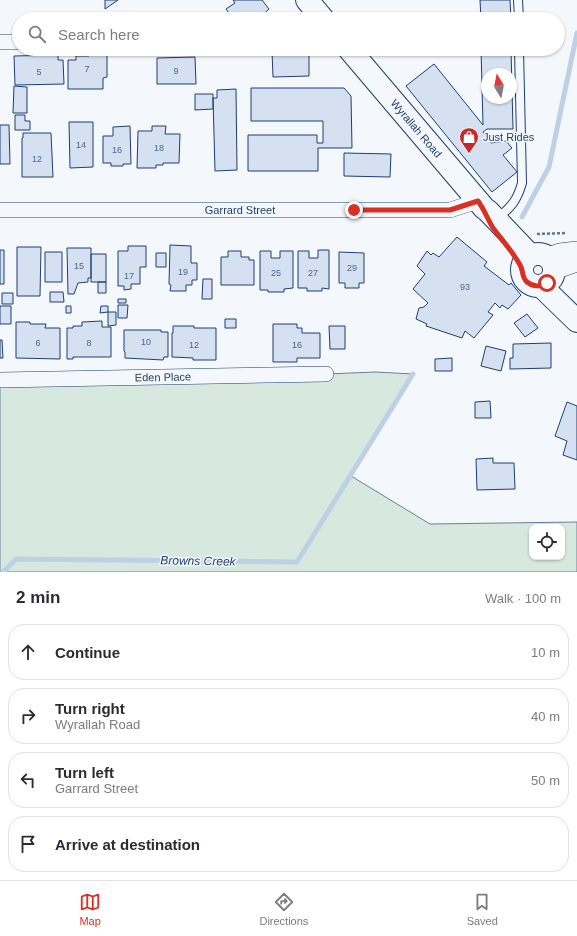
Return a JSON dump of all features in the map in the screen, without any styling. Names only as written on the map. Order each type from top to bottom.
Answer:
[{"type":"main road","points":[[307,0],[317,12]]},
{"type":"main road","name":"Wyrallah Road","points":[[355,56],[486,210],[485,214],[494,229],[540,264],[575,319]]},
{"type":"street","points":[[0,42],[12,42]]},
{"type":"street","name":"Garrard Street","points":[[0,210],[486,210]]},
{"type":"street","points":[[540,264],[560,253],[577,251]]},
{"type":"street","points":[[540,264],[577,262]]},
{"type":"street","name":"Eden Place","points":[[0,380],[326,374]]},
{"type":"lane","points":[[518,0],[519,12]]},
{"type":"lane","points":[[486,210],[510,208],[516,201],[522,182],[519,56]]},
{"type":"path","points":[[540,264],[570,232]]},
{"type":"shaded area","points":[[375,372],[413,374],[351,476],[430,524],[577,522],[577,572],[0,572],[0,380]]},
{"type":"building","points":[[105,0],[118,0],[105,9]]},
{"type":"building","points":[[233,0],[262,0],[269,9],[266,12],[228,12],[226,9],[235,3]]},
{"type":"building","points":[[480,0],[510,0],[511,12],[481,12]]},
{"type":"building","points":[[14,56],[58,56],[58,60],[63,60],[64,84],[15,85]]},
{"type":"building","points":[[76,56],[107,56],[107,77],[103,78],[103,89],[68,89],[68,60],[76,60]]},
{"type":"building","points":[[272,56],[309,56],[309,76],[273,77]]},
{"type":"building","points":[[481,56],[511,56],[511,68],[482,68]]},
{"type":"building","points":[[195,57],[196,84],[157,84],[157,58]]},
{"type":"building","points":[[434,64],[483,125],[482,104],[512,104],[513,129],[487,129],[483,132],[491,143],[506,141],[512,148],[503,155],[517,172],[492,192],[406,86]]},
{"type":"building","points":[[14,86],[27,87],[27,113],[13,113]]},
{"type":"building","points":[[251,88],[344,88],[351,96],[352,148],[318,148],[318,171],[248,171],[248,135],[317,135],[317,143],[323,143],[323,121],[251,121]]},
{"type":"building","points":[[236,89],[237,170],[215,171],[213,98],[217,98],[217,90]]},
{"type":"building","points":[[195,94],[213,94],[213,109],[195,110]]},
{"type":"building","points":[[15,115],[25,115],[25,121],[30,121],[30,130],[15,130]]},
{"type":"building","points":[[69,122],[93,122],[93,167],[70,168]]},
{"type":"building","points":[[0,125],[9,125],[10,164],[0,164]]},
{"type":"building","points":[[130,126],[131,164],[111,166],[111,163],[103,163],[103,136],[113,136],[113,127]]},
{"type":"building","points":[[152,126],[166,126],[165,134],[180,134],[179,163],[163,163],[163,165],[156,165],[156,168],[137,168],[138,131],[152,131]]},
{"type":"building","points":[[23,133],[51,133],[53,177],[22,177]]},
{"type":"building","points":[[344,153],[391,154],[390,177],[344,176]]},
{"type":"building","points":[[457,237],[487,262],[484,266],[509,285],[511,283],[521,295],[508,309],[502,305],[500,308],[495,303],[488,312],[493,315],[474,338],[465,331],[462,338],[426,326],[427,324],[416,319],[419,308],[424,307],[428,303],[413,289],[425,274],[417,266],[427,251],[431,255],[433,253],[439,257]]},
{"type":"building","points":[[170,245],[191,246],[191,263],[197,263],[197,280],[192,280],[192,285],[186,285],[186,291],[170,291]]},
{"type":"building","points":[[128,246],[146,246],[146,267],[140,267],[140,284],[131,284],[131,289],[124,290],[124,286],[118,286],[118,251],[128,251]]},
{"type":"building","points":[[17,247],[41,247],[40,296],[17,296]]},
{"type":"building","points":[[67,248],[91,248],[91,278],[88,278],[88,282],[78,283],[74,294],[68,294]]},
{"type":"building","points":[[0,250],[4,250],[4,284],[0,284]]},
{"type":"building","points":[[318,250],[329,250],[329,289],[322,288],[322,291],[307,291],[307,288],[298,288],[298,251],[309,251],[309,258],[318,258]]},
{"type":"building","points":[[228,251],[241,251],[241,257],[249,257],[249,260],[254,260],[254,285],[221,285],[221,257],[228,257]]},
{"type":"building","points":[[260,251],[271,251],[271,258],[280,258],[280,251],[293,251],[293,288],[284,289],[284,292],[268,292],[268,290],[260,290]]},
{"type":"building","points":[[45,252],[62,252],[62,282],[45,282]]},
{"type":"building","points":[[339,252],[364,253],[364,283],[359,283],[359,288],[345,288],[345,283],[339,283]]},
{"type":"building","points":[[156,253],[166,253],[166,267],[156,267]]},
{"type":"building","points":[[91,254],[106,254],[106,282],[91,282]]},
{"type":"building","points":[[203,279],[212,279],[212,299],[202,299]]},
{"type":"building","points":[[98,282],[106,282],[106,293],[98,293]]},
{"type":"building","points":[[50,292],[63,292],[64,302],[50,302]]},
{"type":"building","points":[[2,293],[13,293],[13,304],[2,304]]},
{"type":"building","points":[[118,299],[126,299],[126,303],[118,303]]},
{"type":"building","points":[[118,305],[128,305],[127,318],[118,318]]},
{"type":"building","points":[[0,306],[11,306],[11,324],[0,324]]},
{"type":"building","points":[[66,306],[71,306],[71,313],[66,313]]},
{"type":"building","points":[[101,306],[108,306],[108,312],[100,313]]},
{"type":"building","points":[[108,312],[116,312],[116,325],[108,326]]},
{"type":"building","points":[[527,314],[538,328],[525,337],[514,323]]},
{"type":"building","points":[[225,319],[236,319],[236,328],[225,328]]},
{"type":"building","points":[[102,321],[102,327],[111,327],[111,357],[73,357],[73,359],[67,359],[67,328],[82,326],[82,322]]},
{"type":"building","points":[[16,322],[46,324],[45,328],[60,328],[60,359],[16,358]]},
{"type":"building","points":[[273,324],[297,324],[297,328],[302,328],[302,333],[320,333],[320,358],[297,358],[297,362],[273,362]]},
{"type":"building","points":[[173,326],[216,328],[216,360],[193,360],[193,358],[172,357]]},
{"type":"building","points":[[329,326],[345,326],[345,349],[330,349]]},
{"type":"building","points":[[124,330],[161,330],[161,332],[168,332],[168,357],[164,357],[163,360],[125,358]]},
{"type":"building","points":[[0,340],[2,340],[3,358],[0,358]]},
{"type":"building","points":[[551,343],[551,368],[510,369],[510,358],[513,358],[513,344]]},
{"type":"building","points":[[486,346],[506,351],[501,371],[481,366]]},
{"type":"building","points":[[452,358],[452,371],[435,371],[435,359]]},
{"type":"building","points":[[490,401],[491,418],[475,418],[475,402]]},
{"type":"building","points":[[567,402],[577,406],[577,460],[563,455],[567,441],[555,436]]},
{"type":"building","points":[[493,458],[493,463],[514,463],[515,489],[477,490],[476,459]]},
{"type":"waterway","points":[[522,217],[549,167],[577,33]]},
{"type":"waterway","name":"Browns Creek","points":[[3,572],[16,559],[297,562],[413,374]]},
{"type":"place","name":"Just Rides","points":[[469,154]]},
{"type":"route","points":[[354,210],[450,210],[478,201],[484,208],[485,214],[494,229],[522,267],[523,277],[526,281],[536,286],[547,283]]}]
